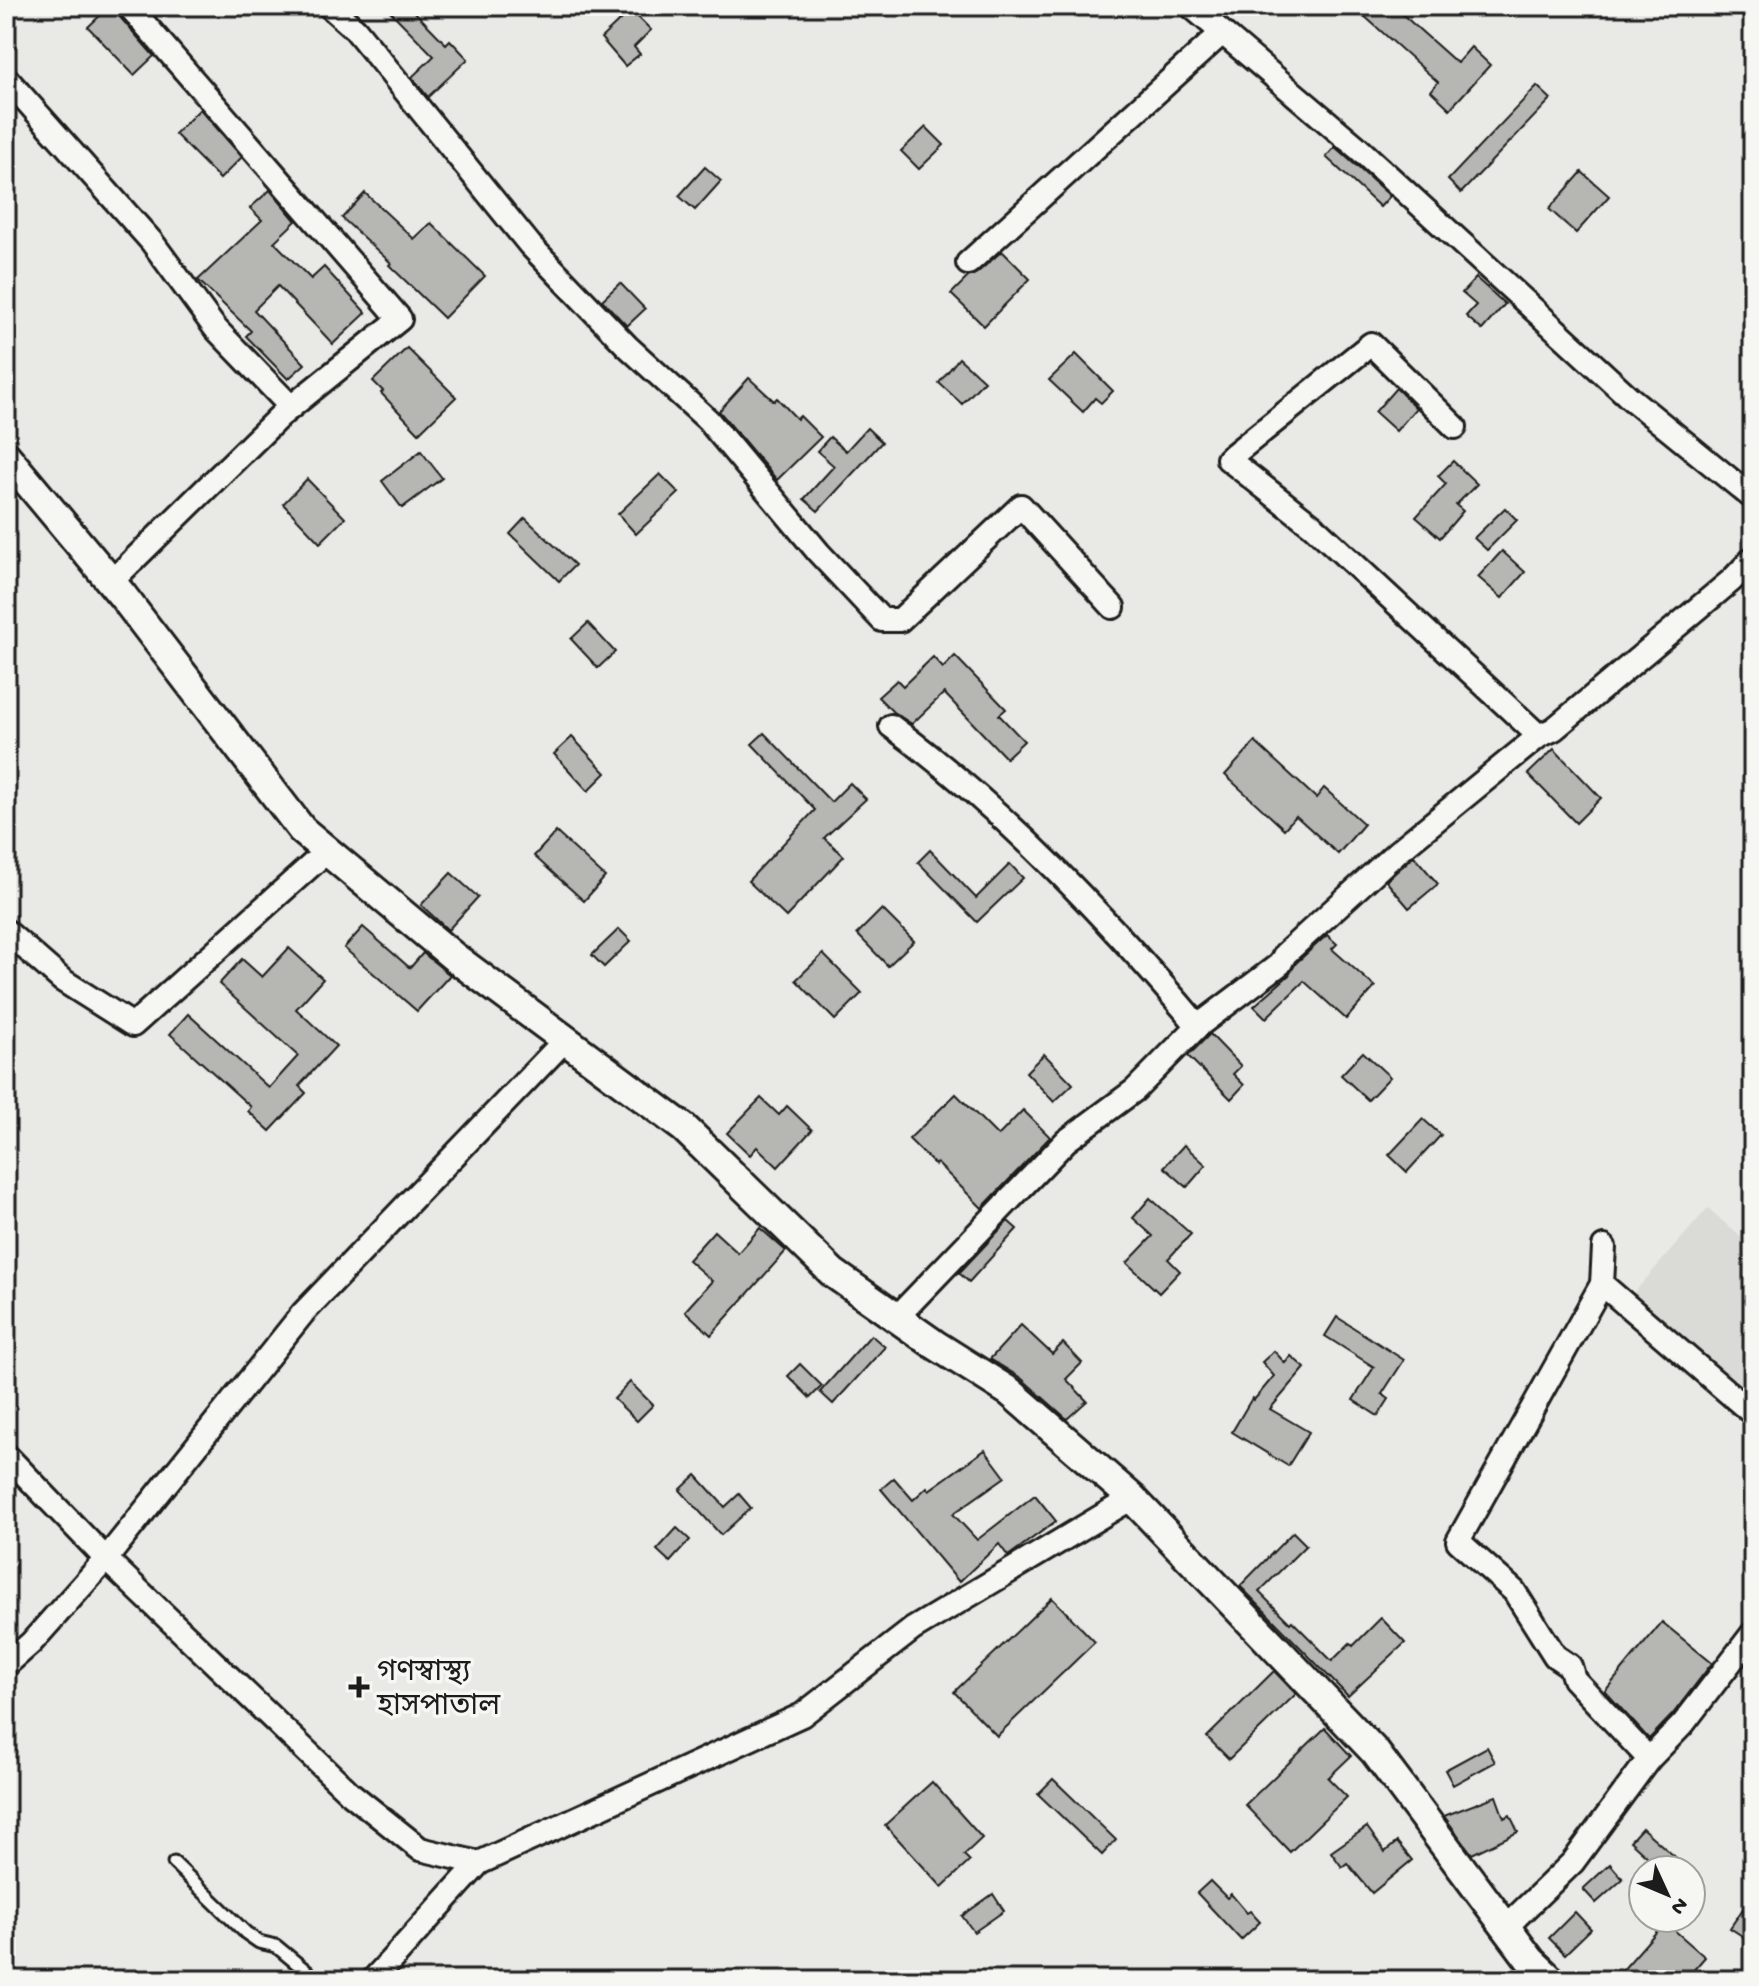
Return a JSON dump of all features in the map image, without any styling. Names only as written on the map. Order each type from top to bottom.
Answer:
[{"type":"street","points":[[111,582],[291,407],[400,319],[129,6]]},
{"type":"street","points":[[329,6],[355,29],[530,245],[627,346],[708,420],[819,553],[882,620],[900,620],[1021,506],[1113,607]]},
{"type":"street","points":[[1191,6],[1358,148],[1630,398],[1753,498]]},
{"type":"street","points":[[968,263],[1222,33]]},
{"type":"street","points":[[6,78],[152,242],[215,328],[291,407]]},
{"type":"street","points":[[1455,427],[1371,344],[1228,459],[1312,525],[1539,736]]},
{"type":"street","points":[[6,456],[111,582],[302,830],[454,957],[684,1128],[833,1273],[1010,1392],[1132,1498],[1375,1752],[1531,1961],[1551,1980]]},
{"type":"street","points":[[897,1317],[1066,1141],[1135,1090],[1198,1026],[1280,964],[1285,954],[1397,852],[1539,736],[1554,729],[1732,580],[1753,558]]},
{"type":"street","points":[[891,726],[949,768],[1093,908],[1198,1026]]},
{"type":"street","points":[[6,931],[62,980],[133,1025],[327,851]]},
{"type":"street","points":[[6,1665],[31,1643],[106,1559],[303,1313],[565,1040]]},
{"type":"street","points":[[1604,1247],[1602,1284],[1458,1541],[1514,1591],[1555,1656],[1570,1666],[1574,1679],[1649,1759]]},
{"type":"street","points":[[1602,1284],[1753,1414]]},
{"type":"street","points":[[6,1455],[106,1559],[350,1793],[420,1849],[479,1863]]},
{"type":"street","points":[[373,1980],[479,1863],[802,1715],[913,1629],[1132,1498]]},
{"type":"street","points":[[1506,1927],[1573,1862],[1649,1759],[1683,1724],[1753,1633]]},
{"type":"lane","points":[[174,1863],[246,1933],[259,1942],[276,1946],[317,1980]]},
{"type":"shaded area","points":[[1708,1208],[1753,1248],[1753,1402],[1631,1296]]},
{"type":"building","points":[[110,6],[115,6],[118,15],[154,56],[134,75],[88,27]]},
{"type":"building","points":[[385,6],[409,6],[446,44],[450,40],[468,59],[428,97],[412,77],[434,56]]},
{"type":"building","points":[[1353,6],[1393,6],[1457,63],[1471,47],[1490,65],[1450,109],[1431,91],[1438,82]]},
{"type":"building","points":[[631,10],[651,30],[634,47],[640,54],[625,66],[601,38]]},
{"type":"building","points":[[1537,86],[1551,99],[1461,193],[1448,180]]},
{"type":"building","points":[[200,109],[242,157],[220,179],[175,134]]},
{"type":"building","points":[[926,127],[944,145],[919,169],[901,151]]},
{"type":"building","points":[[1335,147],[1390,196],[1380,207],[1326,157]]},
{"type":"building","points":[[705,167],[721,181],[695,210],[679,196]]},
{"type":"building","points":[[1582,172],[1609,196],[1576,233],[1549,209]]},
{"type":"building","points":[[270,190],[296,221],[274,242],[311,279],[324,267],[366,313],[333,344],[278,286],[254,310],[305,364],[288,379],[246,336],[251,331],[198,280],[262,220],[250,208]]},
{"type":"building","points":[[365,193],[414,239],[431,223],[485,276],[444,318],[342,218]]},
{"type":"building","points":[[1002,251],[1030,279],[984,326],[951,294]]},
{"type":"building","points":[[1476,278],[1505,304],[1482,330],[1466,316],[1476,305],[1462,293]]},
{"type":"building","points":[[620,283],[645,309],[627,326],[602,300]]},
{"type":"building","points":[[407,348],[456,397],[419,433],[373,381]]},
{"type":"building","points":[[1076,354],[1113,391],[1101,403],[1095,398],[1083,412],[1049,380]]},
{"type":"building","points":[[959,358],[984,381],[962,404],[939,383]]},
{"type":"building","points":[[749,378],[774,401],[777,398],[797,419],[800,416],[821,437],[777,480],[719,411]]},
{"type":"building","points":[[1396,388],[1416,408],[1396,431],[1375,412]]},
{"type":"building","points":[[867,428],[882,442],[818,511],[804,499],[834,466],[817,451],[830,437],[846,451]]},
{"type":"building","points":[[421,451],[442,478],[402,508],[382,481]]},
{"type":"building","points":[[1453,461],[1477,484],[1456,505],[1463,511],[1440,538],[1416,517],[1446,484],[1438,476]]},
{"type":"building","points":[[660,474],[679,493],[636,534],[618,514]]},
{"type":"building","points":[[307,479],[345,518],[320,543],[283,504]]},
{"type":"building","points":[[1505,508],[1517,520],[1487,550],[1474,538]]},
{"type":"building","points":[[525,518],[575,565],[559,581],[510,534]]},
{"type":"building","points":[[1502,551],[1525,572],[1502,598],[1478,577]]},
{"type":"building","points":[[588,623],[615,652],[598,668],[571,639]]},
{"type":"building","points":[[955,656],[1006,709],[999,715],[1024,741],[1006,758],[944,693],[912,724],[893,712],[878,697],[897,680],[903,686],[933,657],[943,668]]},
{"type":"building","points":[[764,733],[831,802],[850,783],[866,799],[824,838],[844,856],[786,917],[748,881],[815,810],[752,744]]},
{"type":"building","points":[[572,737],[606,773],[588,791],[554,754]]},
{"type":"building","points":[[1255,742],[1316,798],[1324,788],[1364,824],[1338,854],[1296,816],[1284,829],[1225,775]]},
{"type":"building","points":[[1554,749],[1601,798],[1576,823],[1528,774]]},
{"type":"building","points":[[556,832],[605,877],[584,901],[534,856]]},
{"type":"building","points":[[930,850],[976,898],[1010,864],[1023,878],[977,922],[918,862]]},
{"type":"building","points":[[1414,856],[1438,884],[1409,908],[1386,881]]},
{"type":"building","points":[[451,873],[478,897],[448,930],[421,905]]},
{"type":"building","points":[[882,909],[914,941],[888,966],[857,934]]},
{"type":"building","points":[[363,927],[410,968],[423,953],[450,975],[417,1011],[344,948]]},
{"type":"building","points":[[619,929],[631,941],[604,967],[592,955]]},
{"type":"building","points":[[1327,935],[1337,944],[1332,949],[1375,987],[1346,1019],[1304,981],[1266,1018],[1254,1006]]},
{"type":"building","points":[[289,948],[323,979],[296,1009],[336,1046],[299,1086],[306,1093],[270,1131],[248,1111],[251,1107],[170,1034],[188,1014],[269,1088],[298,1056],[219,984],[242,959],[262,977]]},
{"type":"building","points":[[823,954],[862,993],[835,1020],[796,980]]},
{"type":"building","points":[[1210,1034],[1241,1066],[1233,1074],[1244,1085],[1231,1099],[1188,1056]]},
{"type":"building","points":[[1363,1052],[1390,1077],[1368,1100],[1341,1075]]},
{"type":"building","points":[[1044,1054],[1073,1084],[1054,1102],[1026,1072]]},
{"type":"building","points":[[956,1094],[998,1136],[1023,1110],[1050,1137],[982,1208],[909,1139]]},
{"type":"building","points":[[761,1098],[779,1115],[787,1106],[812,1130],[778,1167],[757,1147],[750,1155],[727,1133]]},
{"type":"building","points":[[1423,1119],[1441,1135],[1407,1172],[1389,1155]]},
{"type":"building","points":[[1184,1145],[1206,1165],[1187,1187],[1164,1167]]},
{"type":"building","points":[[1150,1198],[1191,1234],[1168,1259],[1180,1271],[1159,1293],[1127,1263],[1153,1236],[1133,1218]]},
{"type":"building","points":[[1008,1221],[1017,1229],[969,1282],[959,1273]]},
{"type":"building","points":[[760,1228],[786,1251],[711,1335],[685,1311],[712,1281],[688,1260],[714,1231],[738,1253]]},
{"type":"building","points":[[1337,1317],[1404,1360],[1382,1394],[1389,1399],[1378,1416],[1353,1400],[1374,1367],[1325,1336]]},
{"type":"building","points":[[1021,1325],[1052,1354],[1063,1343],[1082,1363],[1066,1379],[1087,1401],[1067,1419],[1021,1378],[990,1359]]},
{"type":"building","points":[[871,1335],[885,1347],[833,1404],[820,1392]]},
{"type":"building","points":[[1274,1351],[1285,1363],[1291,1356],[1305,1368],[1270,1409],[1309,1432],[1288,1466],[1232,1432],[1252,1398],[1254,1400],[1274,1376],[1262,1362]]},
{"type":"building","points":[[800,1364],[822,1386],[810,1398],[788,1376]]},
{"type":"building","points":[[630,1382],[653,1405],[637,1421],[614,1399]]},
{"type":"building","points":[[985,1450],[1005,1477],[953,1514],[977,1540],[1035,1495],[1056,1521],[1008,1556],[999,1544],[959,1582],[881,1489],[894,1478],[913,1500],[927,1487],[929,1490]]},
{"type":"building","points":[[696,1475],[725,1507],[739,1494],[751,1508],[721,1535],[680,1490]]},
{"type":"building","points":[[677,1528],[690,1540],[670,1562],[657,1550]]},
{"type":"building","points":[[1293,1532],[1306,1545],[1259,1592],[1290,1623],[1292,1621],[1332,1661],[1350,1643],[1353,1646],[1381,1618],[1405,1643],[1348,1696],[1240,1586]]},
{"type":"building","points":[[1052,1598],[1095,1642],[997,1736],[954,1692]]},
{"type":"building","points":[[1662,1622],[1712,1663],[1649,1739],[1605,1691]]},
{"type":"building","points":[[1274,1671],[1296,1694],[1229,1759],[1207,1737]]},
{"type":"building","points":[[1325,1728],[1351,1756],[1328,1778],[1347,1797],[1290,1852],[1245,1805]]},
{"type":"building","points":[[1487,1747],[1495,1762],[1453,1785],[1445,1770]]},
{"type":"building","points":[[1053,1779],[1116,1840],[1102,1855],[1038,1794]]},
{"type":"building","points":[[932,1782],[982,1838],[964,1855],[970,1861],[942,1887],[885,1825]]},
{"type":"building","points":[[1496,1796],[1504,1818],[1510,1815],[1518,1832],[1472,1854],[1444,1816]]},
{"type":"building","points":[[1367,1827],[1385,1852],[1397,1842],[1412,1860],[1372,1893],[1347,1863],[1342,1867],[1331,1852]]},
{"type":"building","points":[[1642,1828],[1672,1854],[1644,1854],[1630,1841]]},
{"type":"building","points":[[1610,1864],[1623,1879],[1596,1903],[1583,1889]]},
{"type":"building","points":[[1210,1881],[1227,1898],[1231,1894],[1247,1913],[1250,1911],[1260,1922],[1241,1940],[1197,1893]]},
{"type":"building","points":[[993,1894],[1004,1911],[974,1932],[962,1916]]},
{"type":"building","points":[[1753,1894],[1753,1943],[1730,1928]]},
{"type":"building","points":[[1575,1912],[1591,1929],[1565,1954],[1549,1938]]},
{"type":"building","points":[[1654,1934],[1679,1934],[1705,1957],[1685,1980],[1614,1980]]},
{"type":"place","name":"গণস্বাস্থ্য হাসপাতাল","points":[[359,1687]]}]
